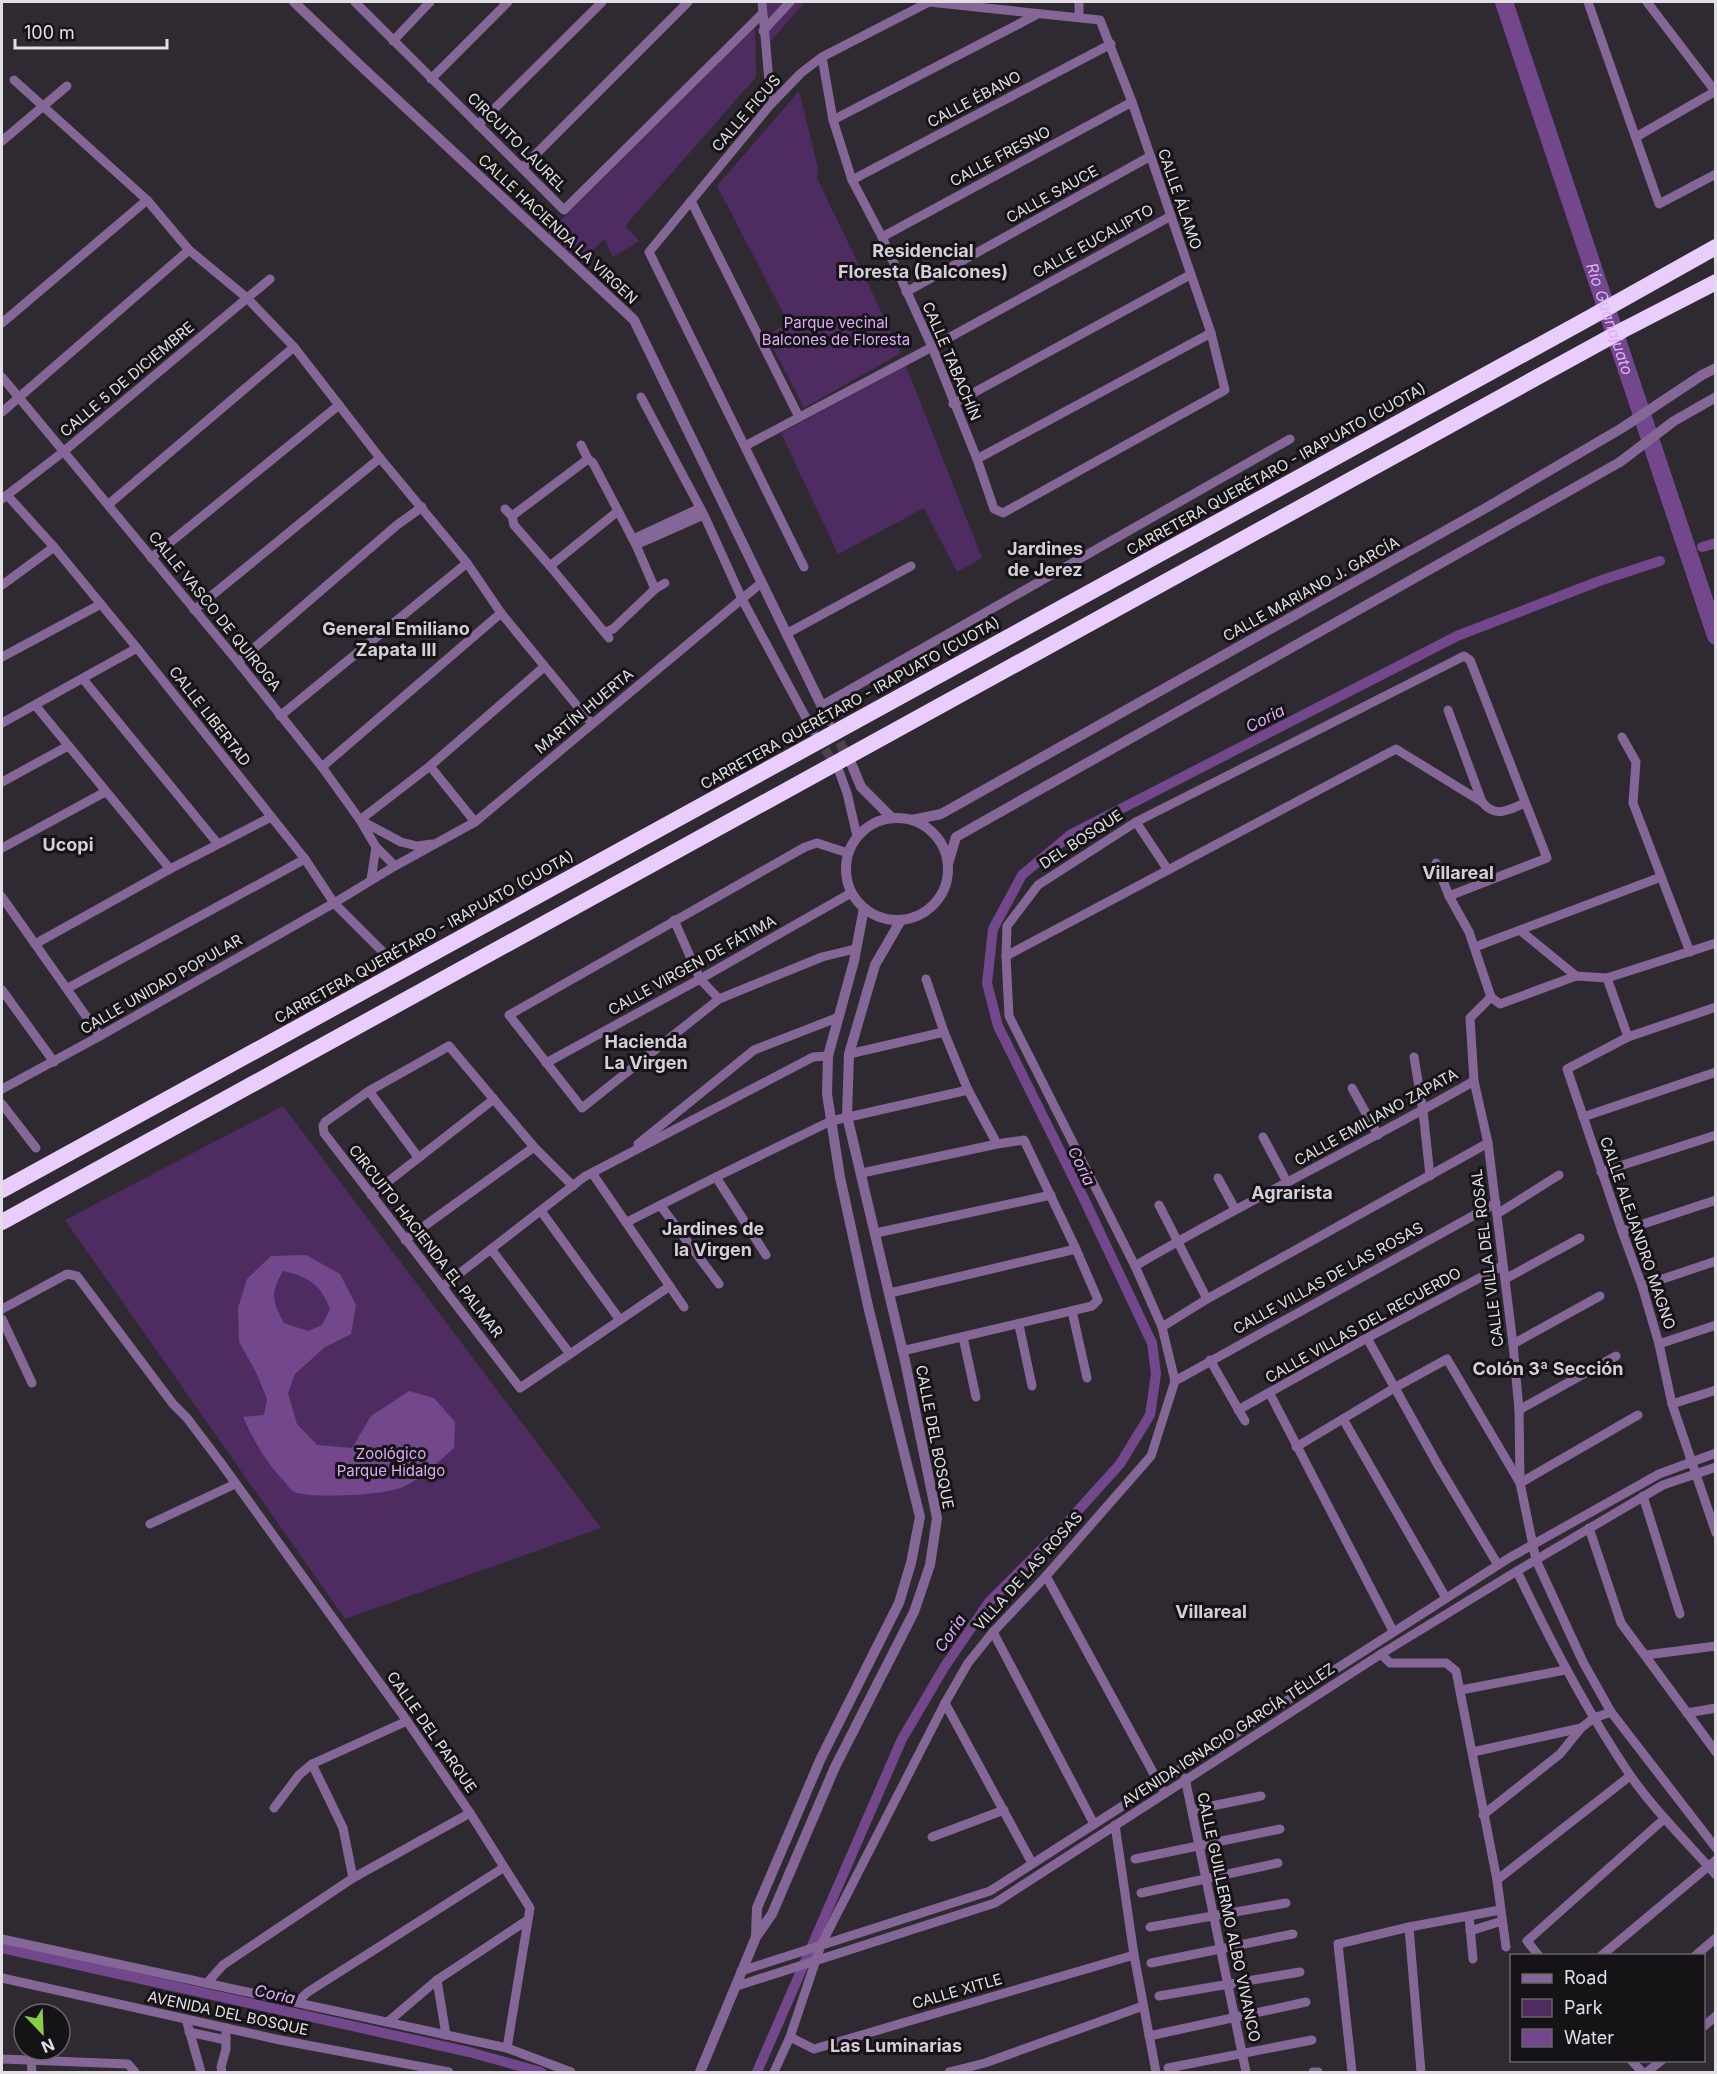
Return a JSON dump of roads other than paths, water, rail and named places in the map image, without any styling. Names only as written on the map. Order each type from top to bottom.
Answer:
[{"type":"highway","name":"CARRETERA QUERÉTARO - IRAPUATO (CUOTA)","points":[[2,1190],[1716,247]]},
{"type":"highway","points":[[2,1222],[1601,342],[1716,282]]},
{"type":"street","name":"CALLE HACIENDA LA VIRGEN","points":[[294,2],[634,320],[829,721]]},
{"type":"street","name":"CIRCUITO LAUREL","points":[[355,2],[564,210],[762,14]]},
{"type":"street","points":[[393,41],[430,2]]},
{"type":"street","points":[[431,79],[507,2]]},
{"type":"street","points":[[478,125],[602,2]]},
{"type":"street","points":[[522,168],[688,2]]},
{"type":"street","points":[[762,2],[771,104]]},
{"type":"street","points":[[764,31],[790,2]]},
{"type":"street","name":"CALLE FICUS","points":[[745,446],[648,252],[771,104],[801,73],[822,57],[928,2],[1100,20]]},
{"type":"street","points":[[1079,2],[1079,17]]},
{"type":"street","points":[[1588,2],[1659,204],[1716,174]]},
{"type":"street","points":[[1635,137],[1715,91],[1647,2]]},
{"type":"street","points":[[833,120],[1037,14]]},
{"type":"street","name":"CALLE ÁLAMO","points":[[994,509],[1003,513],[1224,390],[1211,333],[1132,102],[1100,20]]},
{"type":"street","name":"CALLE ÉBANO","points":[[852,180],[1111,44]]},
{"type":"street","name":"CALLE TABACHÍN","points":[[822,57],[833,120],[852,180],[882,237],[933,346],[994,509]]},
{"type":"street","points":[[14,80],[147,200],[189,250],[247,298],[294,347],[380,458],[467,563],[501,614],[592,724]]},
{"type":"street","points":[[2,141],[67,86]]},
{"type":"street","name":"CALLE FRESNO","points":[[882,237],[1132,102]]},
{"type":"street","name":"CALLE SAUCE","points":[[906,292],[1149,157]]},
{"type":"street","points":[[2,323],[147,200]]},
{"type":"street","points":[[691,201],[799,417]]},
{"type":"street","name":"CALLE EUCALIPTO","points":[[745,446],[1171,216]]},
{"type":"street","points":[[2,412],[189,250]]},
{"type":"street","points":[[953,404],[1190,275]]},
{"type":"street","name":"CALLE 5 DE DICIEMBRE","points":[[4,497],[63,452],[270,279]]},
{"type":"street","points":[[977,459],[1211,333]]},
{"type":"street","points":[[109,504],[294,347]]},
{"type":"street","name":"CALLE MARIANO J. GARCÍA","points":[[912,820],[941,814],[1473,515],[1622,428],[1716,368]]},
{"type":"street","name":"CALLE VASCO DE QUIROGA","points":[[2,377],[238,662],[322,767],[360,820],[401,842],[417,846]]},
{"type":"street","points":[[641,397],[702,512],[742,599],[813,730]]},
{"type":"street","points":[[948,864],[943,845],[930,829],[912,820],[892,818],[873,823],[857,836],[848,854],[846,873],[851,893],[864,908],[881,918],[901,920],[921,914],[936,902],[946,884],[948,864],[956,837],[1620,462],[1674,421],[1716,397]]},
{"type":"street","points":[[151,558],[339,405]]},
{"type":"street","points":[[821,706],[1290,439]]},
{"type":"street","points":[[581,445],[635,542],[655,589]]},
{"type":"street","points":[[745,446],[804,567]]},
{"type":"street","points":[[195,610],[380,458]]},
{"type":"street","points":[[588,459],[508,512],[514,525],[607,635],[655,589],[665,583]]},
{"type":"street","name":"CALLE LIBERTAD","points":[[4,497],[54,547],[137,648],[305,859],[334,903],[387,956]]},
{"type":"street","points":[[238,662],[397,525],[422,507]]},
{"type":"street","points":[[550,566],[618,511]]},
{"type":"street","points":[[635,542],[702,512]]},
{"type":"street","points":[[2,585],[54,547]]},
{"type":"street","points":[[280,716],[467,563]]},
{"type":"street","points":[[786,634],[911,566]]},
{"type":"street","name":"MARTÍN HUERTA","points":[[417,846],[437,844],[476,822],[761,583]]},
{"type":"street","points":[[2,657],[101,604]]},
{"type":"street","points":[[322,767],[501,614]]},
{"type":"street","points":[[2,723],[137,648]]},
{"type":"street","name":"DEL BOSQUE","points":[[1175,1380],[1162,1326],[1135,1266],[1009,1016],[1007,926],[1038,885],[1136,822],[1464,656],[1470,660],[1526,803]]},
{"type":"street","points":[[395,866],[376,847],[360,820],[430,766],[544,667]]},
{"type":"street","points":[[83,679],[218,844]]},
{"type":"street","points":[[35,705],[170,869]]},
{"type":"street","points":[[1448,710],[1482,802],[1489,811],[1499,813],[1526,803],[1547,858],[1449,896]]},
{"type":"street","points":[[1622,737],[1636,762],[1633,803],[1690,952]]},
{"type":"street","points":[[2,782],[68,746]]},
{"type":"street","points":[[1006,956],[1396,749],[1482,802]]},
{"type":"street","points":[[851,763],[861,787],[892,818]]},
{"type":"street","points":[[430,766],[476,822]]},
{"type":"street","points":[[839,771],[847,793],[857,836]]},
{"type":"street","points":[[2,848],[105,792]]},
{"type":"street","points":[[35,944],[170,869],[271,817]]},
{"type":"street","points":[[1136,822],[1168,870]]},
{"type":"street","points":[[848,854],[817,843],[805,847],[509,1015],[582,1108],[719,999],[822,957],[855,949]]},
{"type":"street","name":"CALLE UNIDAD POPULAR","points":[[2,1089],[54,1062],[437,844]]},
{"type":"street","points":[[371,880],[376,847]]},
{"type":"street","points":[[68,988],[305,859]]},
{"type":"street","points":[[1436,863],[1449,896],[1469,932],[1491,997],[1500,1004],[1575,976],[1607,978],[1716,944]]},
{"type":"street","points":[[1475,947],[1661,877]]},
{"type":"street","name":"CALLE VIRGEN DE FÁTIMA","points":[[546,1063],[851,893]]},
{"type":"street","points":[[2,897],[100,1036]]},
{"type":"street","name":"CALLE DEL BOSQUE","points":[[756,1937],[757,1908],[821,1758],[898,1603],[911,1563],[920,1517],[868,1306],[840,1177],[827,1094],[828,1056],[854,961],[864,908]]},
{"type":"street","points":[[674,920],[700,979],[719,999]]},
{"type":"street","name":"CALLE DEL BOSQUE","points":[[700,2073],[756,1937],[772,1914],[835,1767],[914,1612],[930,1565],[937,1518],[890,1293],[848,1116],[849,1054],[875,966],[901,920]]},
{"type":"street","points":[[1521,931],[1575,976]]},
{"type":"street","points":[[1607,978],[1628,1037]]},
{"type":"street","points":[[926,979],[944,1032],[968,1089],[997,1144]]},
{"type":"street","points":[[2,990],[54,1062]]},
{"type":"street","name":"CALLE VILLA DEL ROSAL","points":[[1491,997],[1470,1018],[1474,1081],[1488,1143],[1502,1266],[1514,1344],[1520,1483],[1532,1545],[1536,1560],[1583,1662],[1611,1712],[1716,1848]]},
{"type":"street","name":"CALLE ALEJANDRO MAGNO","points":[[1716,1007],[1628,1037],[1568,1069],[1601,1172],[1642,1286],[1659,1344],[1672,1404],[1716,1533]]},
{"type":"street","points":[[622,1157],[754,1050],[839,1017]]},
{"type":"street","points":[[849,1054],[944,1032]]},
{"type":"street","name":"CIRCUITO HACIENDA EL PALMAR","points":[[573,1186],[534,1146],[449,1046],[369,1091],[325,1122],[323,1126],[324,1133],[520,1388],[670,1286]]},
{"type":"street","points":[[442,1287],[592,1173],[813,1057],[828,1056]]},
{"type":"street","points":[[1414,1057],[1430,1176]]},
{"type":"street","points":[[1583,1117],[1716,1072]]},
{"type":"street","name":"CALLE EMILIANO ZAPATA","points":[[1135,1266],[1235,1209],[1423,1111],[1474,1081]]},
{"type":"street","points":[[1352,1088],[1378,1135]]},
{"type":"street","points":[[627,1222],[831,1121],[968,1089]]},
{"type":"street","points":[[369,1091],[418,1157]]},
{"type":"street","points":[[372,1195],[494,1100]]},
{"type":"street","points":[[2,1104],[36,1148]]},
{"type":"street","points":[[1601,1172],[1716,1136]]},
{"type":"street","points":[[1263,1137],[1287,1182]]},
{"type":"street","points":[[862,1173],[1024,1140],[1052,1195],[1098,1299],[1092,1306],[902,1351]]},
{"type":"street","points":[[1162,1326],[1488,1143]]},
{"type":"street","points":[[405,1240],[534,1146]]},
{"type":"street","points":[[592,1173],[684,1306]]},
{"type":"street","points":[[1497,1214],[1559,1175]]},
{"type":"street","points":[[716,1177],[766,1255]]},
{"type":"street","points":[[1218,1178],[1235,1209]]},
{"type":"street","points":[[876,1233],[1052,1195]]},
{"type":"street","points":[[1622,1231],[1716,1200]]},
{"type":"street","name":"CALLE VILLAS DE LAS ROSAS","points":[[1175,1380],[1496,1203]]},
{"type":"street","points":[[660,1205],[718,1284]]},
{"type":"street","points":[[1159,1205],[1207,1299]]},
{"type":"street","points":[[541,1211],[620,1320]]},
{"type":"street","points":[[1505,1279],[1580,1239]]},
{"type":"street","points":[[491,1249],[570,1354]]},
{"type":"street","points":[[890,1293],[1076,1249]]},
{"type":"street","points":[[1642,1286],[1716,1261]]},
{"type":"street","name":"CALLE VILLAS DEL RECUERDO","points":[[1238,1410],[1502,1266]]},
{"type":"street","name":"CALLE DEL PARQUE","points":[[2,1309],[67,1274],[77,1276],[173,1404],[221,1463],[407,1721],[470,1813],[530,1908],[526,1921],[507,2048]]},
{"type":"street","points":[[1514,1344],[1600,1296]]},
{"type":"street","points":[[1072,1311],[1087,1378]]},
{"type":"street","points":[[2,1319],[32,1383]]},
{"type":"street","points":[[1019,1325],[1032,1386]]},
{"type":"street","points":[[1659,1344],[1716,1325]]},
{"type":"street","points":[[963,1337],[976,1397]]},
{"type":"street","points":[[1367,1338],[1498,1565]]},
{"type":"street","points":[[1518,1410],[1616,1356]]},
{"type":"street","points":[[1296,1447],[1447,1359],[1520,1483],[1638,1415]]},
{"type":"street","points":[[1210,1360],[1245,1421]]},
{"type":"street","name":"VILLA DE LAS ROSAS","points":[[774,2073],[790,2037],[809,1964],[816,1947],[968,1663],[993,1632],[1046,1576],[1151,1456],[1175,1380]]},
{"type":"street","points":[[1672,1404],[1716,1390]]},
{"type":"street","points":[[1270,1394],[1393,1631]]},
{"type":"street","points":[[1343,1419],[1446,1598]]},
{"type":"street","name":"AVENIDA IGNACIO GARCÍA TÉLLEZ","points":[[741,1971],[990,1891],[1498,1565],[1659,1474],[1716,1453]]},
{"type":"street","name":"AVENIDA IGNACIO GARCÍA TÉLLEZ","points":[[737,1986],[995,1903],[1381,1654],[1517,1571],[1663,1485],[1716,1467]]},
{"type":"street","points":[[150,1524],[235,1484]]},
{"type":"street","points":[[1643,1496],[1680,1614]]},
{"type":"street","points":[[1589,1528],[1621,1623],[1716,1752]]},
{"type":"street","points":[[1517,1571],[1565,1670],[1630,1776],[1664,1819],[1712,1863],[1716,1875]]},
{"type":"street","points":[[1046,1576],[1165,1795]]},
{"type":"street","points":[[993,1632],[1094,1824]]},
{"type":"street","points":[[1646,1655],[1716,1646]]},
{"type":"street","points":[[1381,1654],[1390,1663],[1446,1664],[1456,1671],[1497,1880],[1506,1947]]},
{"type":"street","points":[[1461,1690],[1565,1670]]},
{"type":"street","points":[[945,1703],[1032,1863]]},
{"type":"street","points":[[1687,1713],[1716,1708]]},
{"type":"street","points":[[1267,1712],[1274,1723]]},
{"type":"street","points":[[1483,1815],[1560,1754],[1581,1728],[1594,1718],[1611,1712]]},
{"type":"street","points":[[274,1808],[299,1775],[312,1764],[407,1721]]},
{"type":"street","points":[[1473,1752],[1581,1728]]},
{"type":"street","points":[[312,1764],[343,1828],[353,1878]]},
{"type":"street","name":"CALLE GUILLERMO ALBO VIVANCO","points":[[1183,1767],[1246,2073]]},
{"type":"street","points":[[1497,1880],[1630,1776]]},
{"type":"street","points":[[1192,1810],[1261,1796]]},
{"type":"street","points":[[932,1837],[1004,1810]]},
{"type":"street","points":[[207,1983],[223,1965],[353,1878],[470,1813]]},
{"type":"street","points":[[1537,1954],[1527,1941],[1664,1819]]},
{"type":"street","points":[[1115,1825],[1134,1955],[1156,2073]]},
{"type":"street","points":[[1135,1859],[1280,1828]]},
{"type":"street","points":[[1141,1893],[1278,1863]]},
{"type":"street","points":[[1604,1954],[1712,1863]]},
{"type":"street","points":[[297,2002],[308,1992],[503,1868]]},
{"type":"street","points":[[1150,1927],[1286,1903]]},
{"type":"street","points":[[1352,2073],[1338,1944],[1410,1927],[1500,1910]]},
{"type":"street","points":[[1469,1917],[1473,1959]]},
{"type":"street","points":[[389,2021],[436,1980],[526,1921]]},
{"type":"street","points":[[1470,1931],[1502,1921]]},
{"type":"street","points":[[1410,1927],[1421,2073]]},
{"type":"street","points":[[1150,1963],[1293,1934]]},
{"type":"street","points":[[1697,1954],[1716,1938]]},
{"type":"street","points":[[2,1939],[507,2048],[571,2073]]},
{"type":"street","name":"CALLE XITLE","points":[[790,2037],[814,2049],[1134,1955]]},
{"type":"street","points":[[1159,1996],[1300,1972]]},
{"type":"street","name":"AVENIDA DEL BOSQUE","points":[[2,1978],[411,2069],[449,2073]]},
{"type":"street","points":[[436,1980],[446,2035]]},
{"type":"street","points":[[1149,2036],[1306,2002]]},
{"type":"street","points":[[949,2073],[985,2063],[1143,2006]]},
{"type":"street","points":[[186,2019],[201,2073]]},
{"type":"street","points":[[222,2073],[226,2028]]},
{"type":"street","points":[[189,2032],[226,2040]]},
{"type":"street","points":[[1168,2068],[1312,2040]]},
{"type":"street","points":[[72,2061],[128,2064],[135,2073]]},
{"type":"street","points":[[1647,2073],[1661,2062]]},
{"type":"water","points":[[306,1255],[340,1274],[356,1305],[351,1334],[325,1347],[295,1374],[288,1393],[297,1424],[317,1445],[352,1448],[371,1416],[409,1391],[434,1398],[455,1422],[454,1448],[417,1479],[394,1490],[366,1494],[332,1496],[303,1494],[294,1492],[266,1459],[243,1417],[264,1415],[267,1399],[255,1370],[239,1342],[238,1308],[247,1279],[271,1256]],"holes":[[[283,1271],[300,1276],[318,1288],[330,1309],[322,1325],[308,1331],[284,1323],[274,1297],[274,1291]]]},
{"type":"waterway","name":"Río Guanajuato","points":[[1504,2],[1716,636]]},
{"type":"waterway","name":"Coria","points":[[1702,547],[1716,543]]},
{"type":"waterway","name":"Coria","points":[[757,2072],[902,1739],[945,1666],[989,1602],[1055,1536],[1120,1464],[1150,1415],[1156,1374],[1152,1343],[998,1026],[987,983],[993,929],[1022,875],[1070,835],[1457,636],[1602,580],[1660,561]]},
{"type":"waterway","name":"Coria","points":[[2,1948],[469,2052],[541,2072]]},
{"type":"tunnel","points":[[833,729],[849,760]]},
{"type":"tunnel","points":[[818,738],[836,767]]},
{"type":"district","name":"Residencial Floresta (Balcones)","points":[[923,260]]},
{"type":"district","name":"Jardines de Jerez","points":[[1045,558]]},
{"type":"district","name":"General Emiliano Zapata III","points":[[396,638]]},
{"type":"district","name":"Ucopi","points":[[68,844]]},
{"type":"district","name":"Villareal","points":[[1458,872]]},
{"type":"district","name":"Hacienda La Virgen","points":[[646,1051]]},
{"type":"district","name":"Agrarista","points":[[1292,1192]]},
{"type":"district","name":"Jardines de la Virgen","points":[[713,1238]]},
{"type":"district","name":"Colón 3ª Sección","points":[[1548,1368]]},
{"type":"district","name":"Villareal","points":[[1211,1611]]},
{"type":"district","name":"Las Luminarias","points":[[896,2045]]},
{"type":"park label","name":"Parque vecinal Balcones de Floresta","points":[[836,330]]},
{"type":"park label","name":"Zoológico Parque Hidalgo","points":[[391,1462]]}]
